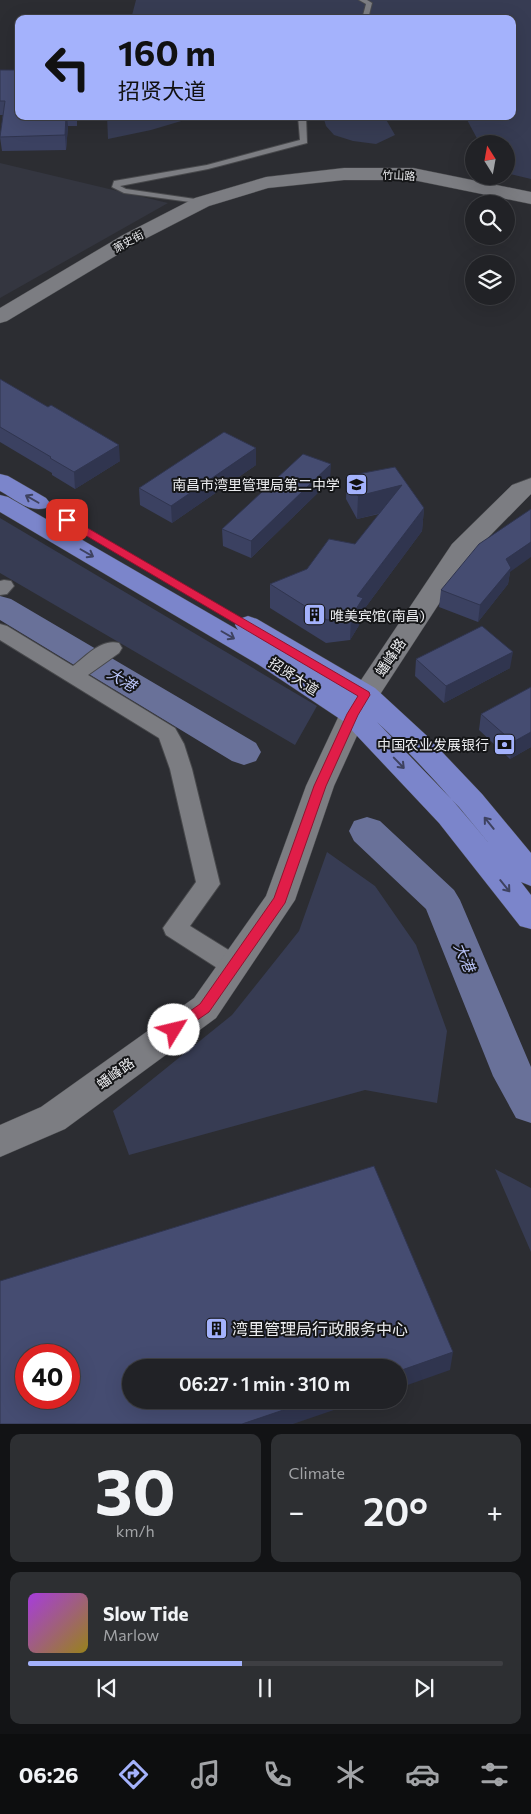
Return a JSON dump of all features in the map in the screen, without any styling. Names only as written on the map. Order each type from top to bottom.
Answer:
[{"type":"main road","name":"招贤大道","points":[[0,481],[283,645],[359,704],[416,742],[472,802],[531,874]]},
{"type":"main road","name":"招贤大道","points":[[0,502],[268,659],[359,704],[531,917]]},
{"type":"street","name":"竹山路","points":[[266,183],[344,174],[413,174],[531,198]]},
{"type":"street","name":"萧史街","points":[[0,317],[130,238],[202,202],[266,183]]},
{"type":"street","name":"蟠峰路","points":[[0,1142],[53,1118],[204,1008],[280,900],[320,786],[359,704],[461,550],[520,490],[531,485]]},
{"type":"street","points":[[0,631],[167,733],[173,744],[208,884],[175,928],[234,966]]},
{"type":"street","points":[[74,675],[112,648]]},
{"type":"lane","points":[[362,0],[369,3],[366,15]]},
{"type":"lane","points":[[202,202],[124,191],[116,187],[117,183],[208,167],[304,141],[302,120]]},
{"type":"shaded area","points":[[136,0],[531,0],[531,179],[515,175],[515,135],[475,135],[467,120],[516,120],[516,15],[132,15]]},
{"type":"shaded area","points":[[107,120],[185,120],[151,130],[108,139]]},
{"type":"shaded area","points":[[324,120],[386,120],[395,135],[376,144],[353,141],[334,135],[326,126]]},
{"type":"shaded area","points":[[0,163],[168,203],[0,298]]},
{"type":"shaded area","points":[[0,518],[317,706],[295,745],[0,573]]},
{"type":"shaded area","points":[[327,852],[375,886],[416,945],[447,1031],[437,1103],[365,1090],[129,1155],[113,1111],[232,1015],[299,931]]},
{"type":"shaded area","points":[[495,1169],[531,1188],[531,1252]]},
{"type":"building","points":[[0,70],[15,70],[15,120],[66,120],[65,135],[0,137],[5,101],[0,101]]},
{"type":"building","points":[[0,379],[48,407],[51,405],[119,445],[74,472],[0,427]]},
{"type":"building","points":[[224,432],[256,448],[171,506],[139,488]]},
{"type":"building","points":[[303,454],[331,464],[251,541],[222,529]]},
{"type":"building","points":[[395,467],[424,508],[357,596],[363,598],[351,617],[327,620],[270,584],[307,569],[329,539],[355,544],[402,485],[358,496],[347,476]]},
{"type":"building","points":[[531,509],[531,542],[506,559],[511,568],[480,605],[441,590],[479,544]]},
{"type":"building","points":[[482,626],[513,652],[446,686],[416,659]]},
{"type":"building","points":[[531,687],[531,732],[513,742],[481,714]]},
{"type":"building","name":"湾里管理局行政服务中心","points":[[374,1166],[453,1352],[407,1368],[407,1359],[122,1359],[122,1409],[286,1409],[242,1424],[0,1424],[0,1281]]},
{"type":"waterway","name":"大港","points":[[0,606],[244,752]]},
{"type":"waterway","name":"大港","points":[[367,831],[441,900],[514,1076],[531,1105]]},
{"type":"place","name":"南昌市湾里管理局第二中学","points":[[356,484]]},
{"type":"place","name":"唯美宾馆(南昌)","points":[[314,615]]},
{"type":"place","name":"中国农业发展银行","points":[[505,744]]},
{"type":"place","name":"湾里管理局行政服务中心","points":[[216,1328]]},
{"type":"route","points":[[67,520],[283,645],[365,695],[352,714],[320,786],[280,900],[204,1008],[174,1030]]}]
